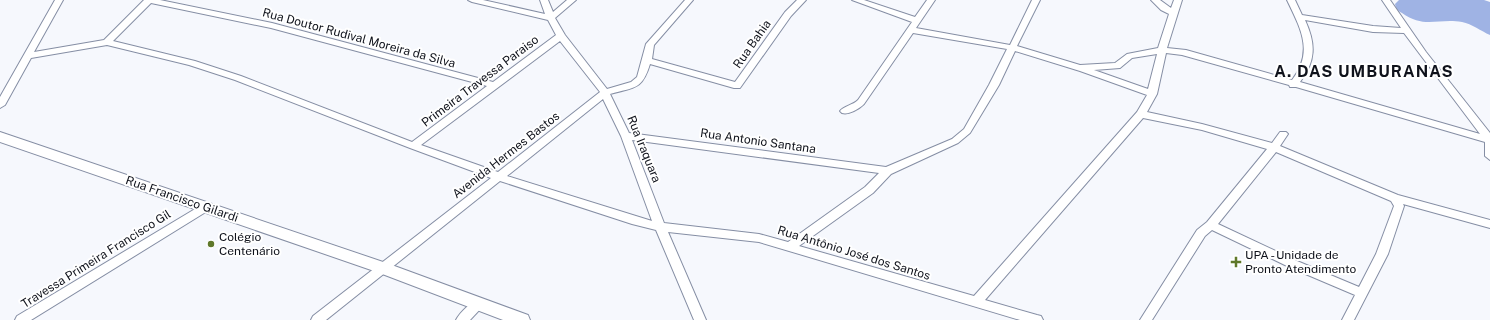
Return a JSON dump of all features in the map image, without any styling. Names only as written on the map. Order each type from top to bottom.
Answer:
[{"type":"street","points":[[0,105],[29,56],[59,0]]},
{"type":"street","points":[[29,56],[107,42],[149,0]]},
{"type":"street","name":"Rua Doutor Rudival Moreira da Silva","points":[[149,0],[272,26],[493,85]]},
{"type":"street","points":[[472,0],[551,18],[572,0]]},
{"type":"street","name":"Rua Iraquara","points":[[544,0],[551,18],[561,36],[605,93],[626,136],[660,227],[700,320]]},
{"type":"street","name":"Avenida Hermes Bastos","points":[[317,320],[605,93],[634,84],[640,78],[647,60],[650,44],[689,0]]},
{"type":"street","name":"Rua Bahia","points":[[647,60],[737,86],[788,14],[802,0]]},
{"type":"street","points":[[856,0],[917,21]]},
{"type":"street","points":[[845,111],[857,106],[931,0]]},
{"type":"street","points":[[789,247],[869,190],[887,171],[955,141],[967,131],[994,85],[1036,0]]},
{"type":"street","points":[[1155,0],[1164,8],[1174,13]]},
{"type":"street","points":[[976,302],[1141,114],[1152,94],[1162,50],[1178,0]]},
{"type":"street","points":[[1291,0],[1308,38],[1310,55],[1300,78],[1294,84]]},
{"type":"street","points":[[1386,0],[1466,111],[1490,140],[1490,156]]},
{"type":"street","points":[[1298,16],[1373,30],[1407,31]]},
{"type":"street","points":[[911,30],[966,38],[1012,48],[1079,68],[1152,94]]},
{"type":"street","name":"Primeira Travessa Paraiso","points":[[413,146],[493,85],[561,36]]},
{"type":"street","name":"Rua Antônio José dos Santos","points":[[107,42],[192,63],[238,78],[413,146],[500,177],[596,208],[660,227],[759,238],[1037,320]]},
{"type":"street","points":[[1079,68],[1117,66],[1122,63],[1125,58],[1130,56],[1162,50],[1182,52],[1490,140]]},
{"type":"street","points":[[1141,114],[1202,127],[1274,147],[1395,198],[1490,224]]},
{"type":"street","points":[[1146,320],[1201,233],[1211,225],[1283,134]]},
{"type":"street","name":"Rua Antonio Santana","points":[[626,136],[887,171]]},
{"type":"street","name":"Rua Francisco Gilardi","points":[[0,137],[384,268],[522,320]]},
{"type":"street","points":[[1348,320],[1382,254],[1392,229],[1399,206],[1395,198]]},
{"type":"street","name":"Travessa Primeira Francisco Gil","points":[[21,320],[205,207]]},
{"type":"street","points":[[1211,225],[1293,264],[1362,293]]},
{"type":"street","points":[[462,320],[479,304]]},
{"type":"shaded area","points":[[1399,0],[1484,0],[1490,2],[1490,35],[1462,22],[1417,21],[1397,9],[1395,4]]},
{"type":"place","name":"Colégio Centenário","points":[[211,244]]},
{"type":"place","name":"UPA - Unidade de Pronto Atendimento","points":[[1236,262]]},
{"type":"district","name":"A. DAS UMBURANAS","points":[[1364,71]]}]
